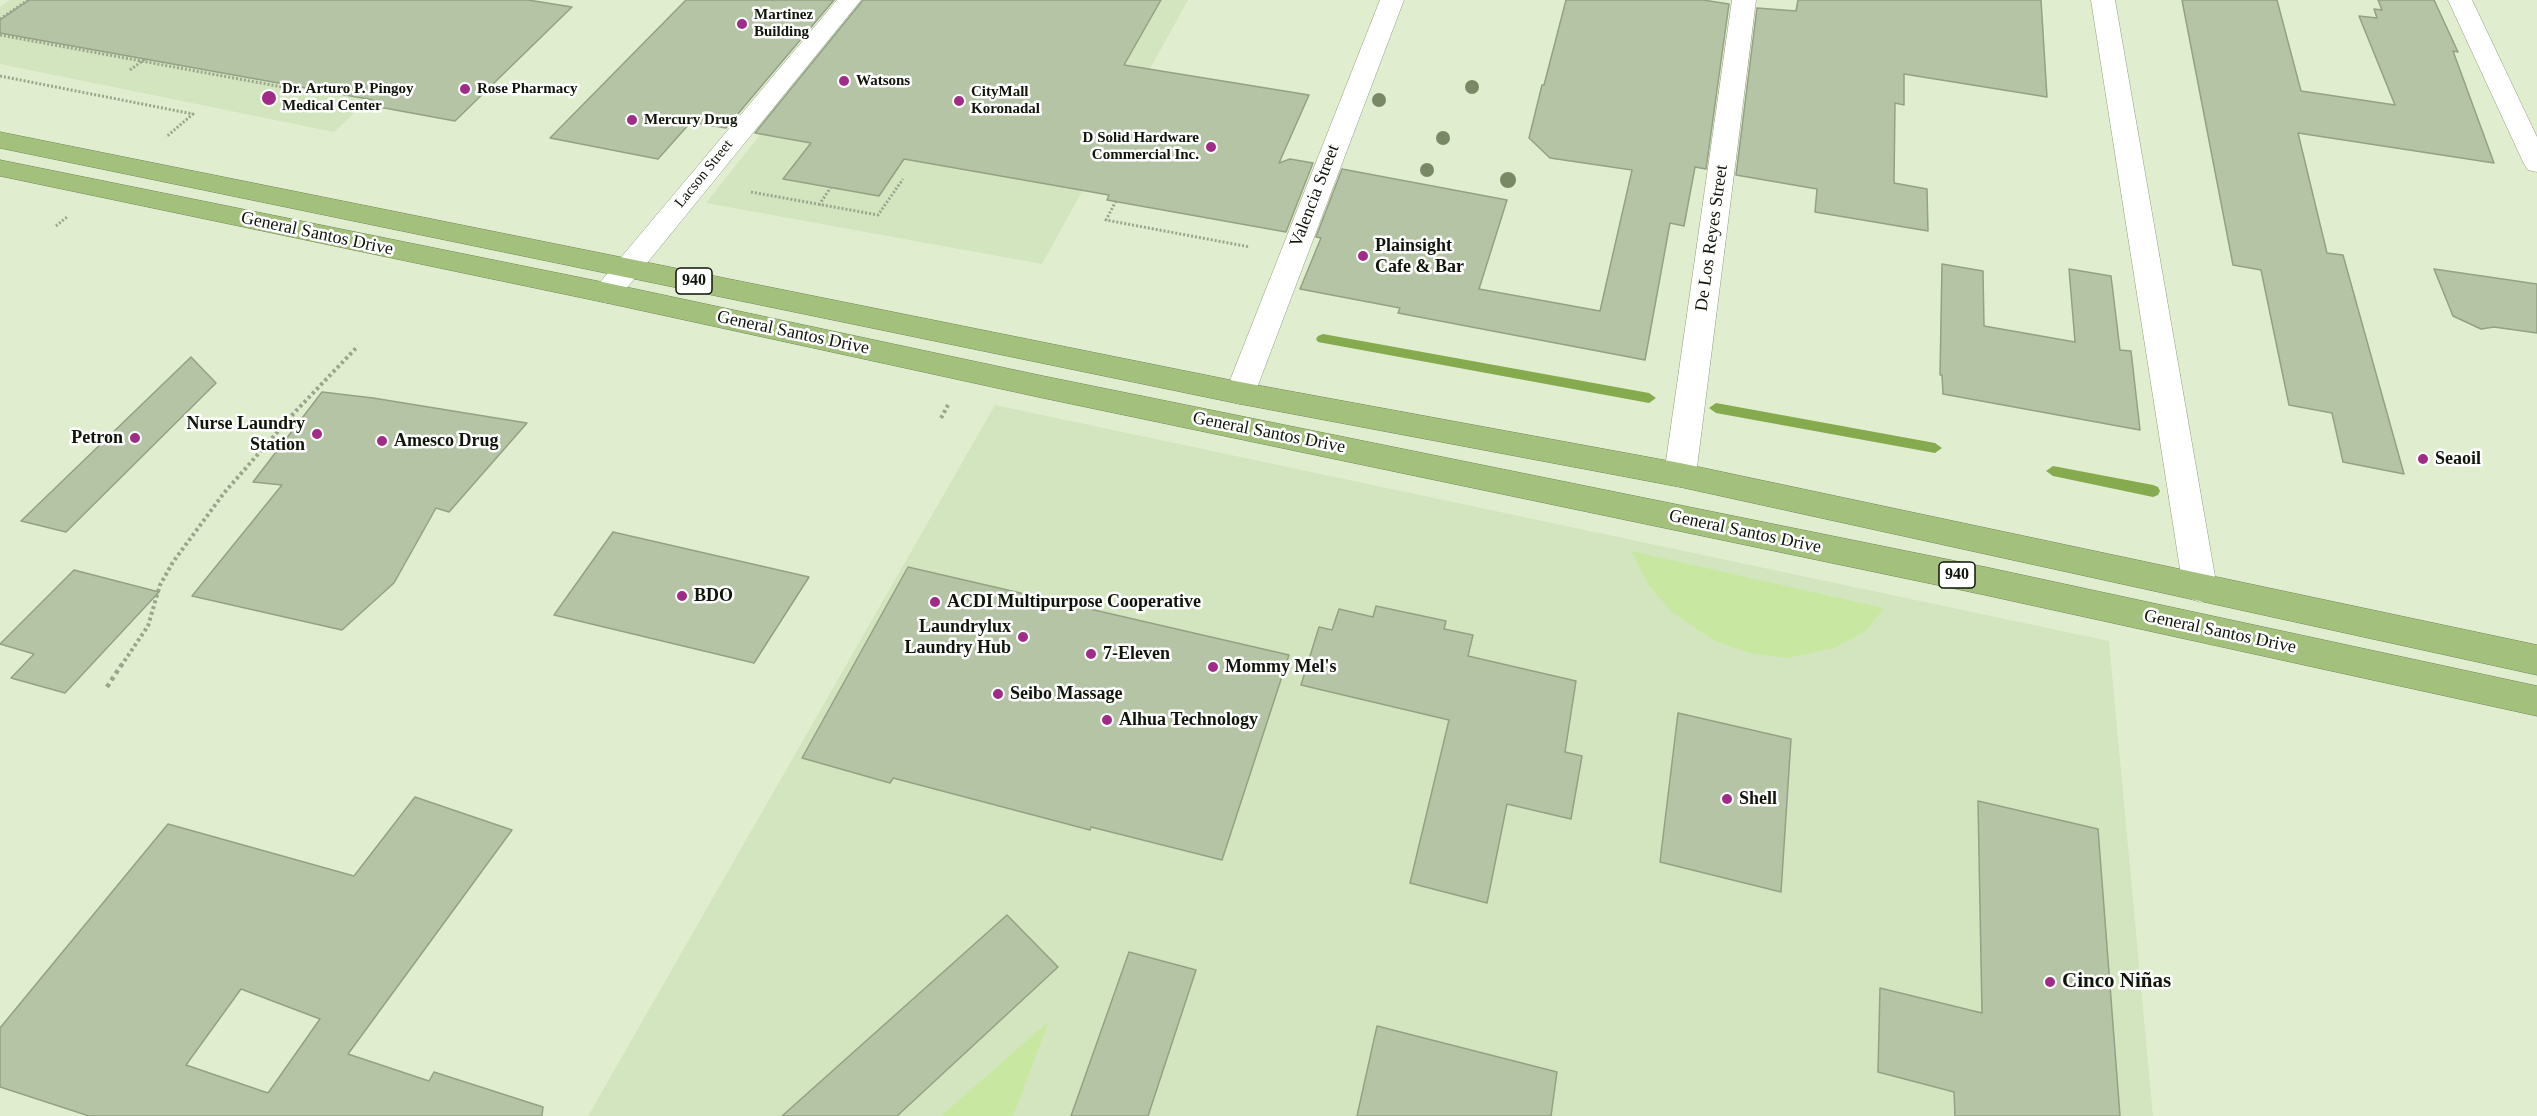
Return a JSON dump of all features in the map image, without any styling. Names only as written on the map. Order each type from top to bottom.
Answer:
[{"type":"highway","name":"General Santos Drive","points":[[0,140],[1240,393],[1680,476],[2537,660]]},
{"type":"highway","name":"General Santos Drive","points":[[0,168],[607,293],[1043,387],[1985,581],[2537,700]]},
{"type":"street","name":"Lacson Street","points":[[607,293],[849,0]]},
{"type":"street","name":"Valencia Street","points":[[1240,393],[1392,0]]},
{"type":"street","name":"De Los Reyes Street","points":[[1680,476],[1743,0]]},
{"type":"street","points":[[2103,0],[2200,588]]},
{"type":"street","points":[[2460,0],[2537,164]]},
{"type":"path","points":[[0,19],[28,0]]},
{"type":"path","points":[[0,35],[290,86],[284,91]]},
{"type":"path","points":[[130,70],[143,60]]},
{"type":"path","points":[[751,192],[878,215],[903,179]]},
{"type":"path","points":[[819,205],[831,187]]},
{"type":"path","points":[[1116,201],[1106,220],[1250,247]]},
{"type":"path","points":[[107,687],[148,626],[160,585],[173,562],[224,493],[294,413],[358,346]]},
{"type":"shaded area","name":"Dr. Arturo P. Pingoy Medical Center","points":[[10,0],[476,0],[334,132],[0,64],[0,7]]},
{"type":"shaded area","name":"CityMall Koronadal","points":[[867,0],[1188,0],[1042,264],[706,203]]},
{"type":"shaded area","points":[[995,405],[2109,641],[2153,1116],[588,1116]]},
{"type":"green space","points":[[1631,551],[1884,608],[1866,631],[1834,648],[1788,658],[1749,653],[1713,640],[1672,612],[1649,586]]},
{"type":"green space","points":[[1049,1021],[1013,1116],[941,1116]]},
{"type":"building","name":"Dr. Arturo P. Pingoy Medical Center","points":[[29,0],[528,0],[572,7],[455,121],[368,105],[373,100],[0,33],[0,20]]},
{"type":"building","points":[[686,0],[834,0],[726,128],[691,122],[658,159],[550,138]]},
{"type":"building","name":"CityMall Koronadal","points":[[863,0],[1161,0],[1124,65],[1309,95],[1279,163],[1290,159],[1313,163],[1286,232],[1107,200],[1109,195],[904,159],[879,196],[783,179],[811,143],[755,133]]},
{"type":"building","points":[[1566,0],[1703,0],[1729,4],[1706,169],[1695,167],[1684,226],[1670,223],[1645,360],[1398,313],[1400,308],[1300,289],[1321,238],[1316,237],[1342,169],[1507,200],[1479,289],[1600,311],[1632,170],[1550,158],[1529,138]]},
{"type":"building","points":[[1798,0],[2041,0],[2047,97],[1904,74],[1904,105],[1895,103],[1894,183],[1927,189],[1928,231],[1815,212],[1817,189],[1736,175],[1757,8],[1796,11]]},
{"type":"building","points":[[2182,0],[2277,0],[2301,91],[2395,105],[2359,16],[2377,18],[2374,9],[2382,10],[2378,0],[2434,0],[2458,52],[2453,51],[2494,163],[2298,133],[2327,253],[2343,255],[2404,474],[2343,462],[2332,413],[2289,405],[2261,270],[2233,265]]},
{"type":"building","points":[[1942,264],[1983,271],[1984,326],[2075,342],[2069,269],[2111,276],[2120,350],[2131,351],[2140,430],[1943,394],[1942,375],[1940,375]]},
{"type":"building","points":[[2434,269],[2537,284],[2537,333],[2494,327],[2481,329],[2453,316]]},
{"type":"building","points":[[191,357],[216,383],[66,532],[21,521]]},
{"type":"building","points":[[322,392],[527,423],[449,512],[436,508],[394,583],[342,630],[192,596],[282,485],[253,482]]},
{"type":"building","name":"BDO","points":[[613,532],[809,577],[754,663],[554,615]]},
{"type":"building","points":[[908,567],[1289,655],[1222,860],[1091,827],[1090,830],[893,778],[890,783],[802,758]]},
{"type":"building","points":[[74,570],[159,592],[65,693],[11,678],[34,654],[0,644]]},
{"type":"building","points":[[1376,606],[1446,621],[1444,629],[1473,635],[1468,656],[1576,681],[1565,752],[1582,756],[1571,819],[1507,804],[1487,903],[1410,883],[1449,720],[1301,685],[1319,627],[1332,630],[1339,609],[1373,617]]},
{"type":"building","points":[[1678,713],[1791,739],[1781,892],[1660,862]]},
{"type":"building","points":[[415,797],[512,830],[348,1054],[429,1081],[434,1072],[543,1107],[542,1116],[89,1116],[0,1087],[0,1028],[168,824],[354,876]],"holes":[[[241,989],[320,1019],[268,1093],[186,1065]]]},
{"type":"building","points":[[1978,801],[2098,829],[2120,1116],[1955,1116],[1954,1092],[1878,1072],[1880,988],[1982,1013]]},
{"type":"building","points":[[1007,915],[1058,967],[897,1116],[782,1116]]},
{"type":"building","points":[[1129,952],[1196,970],[1148,1116],[1071,1116]]},
{"type":"building","points":[[1377,1026],[1557,1072],[1551,1116],[1357,1116]]},
{"type":"waterway","points":[[1323,339],[1649,398]]},
{"type":"waterway","points":[[1716,408],[1935,448]]},
{"type":"waterway","points":[[2053,471],[2153,491]]},
{"type":"place","name":"Martinez Building","points":[[742,24]]},
{"type":"place","name":"Watsons","points":[[844,81]]},
{"type":"place","name":"Rose Pharmacy","points":[[465,89]]},
{"type":"place","name":"Dr. Arturo P. Pingoy Medical Center","points":[[269,98]]},
{"type":"place","name":"CityMall Koronadal","points":[[959,101]]},
{"type":"place","name":"Mercury Drug","points":[[632,120]]},
{"type":"place","name":"D Solid Hardware Commercial Inc.","points":[[1211,147]]},
{"type":"place","name":"Plainsight Cafe & Bar","points":[[1363,256]]},
{"type":"place","name":"Nurse Laundry Station","points":[[317,434]]},
{"type":"place","name":"Petron","points":[[135,438]]},
{"type":"place","name":"Amesco Drug","points":[[382,441]]},
{"type":"place","name":"Seaoil","points":[[2423,459]]},
{"type":"place","name":"BDO","points":[[682,596]]},
{"type":"place","name":"ACDI Multipurpose Cooperative","points":[[935,602]]},
{"type":"place","name":"Laundrylux Laundry Hub","points":[[1023,637]]},
{"type":"place","name":"7-Eleven","points":[[1091,654]]},
{"type":"place","name":"Mommy Mel's","points":[[1213,667]]},
{"type":"place","name":"Seibo Massage","points":[[998,694]]},
{"type":"place","name":"Alhua Technology","points":[[1107,720]]},
{"type":"place","name":"Shell","points":[[1727,799]]},
{"type":"place","name":"Cinco Niñas","points":[[2050,982]]}]
